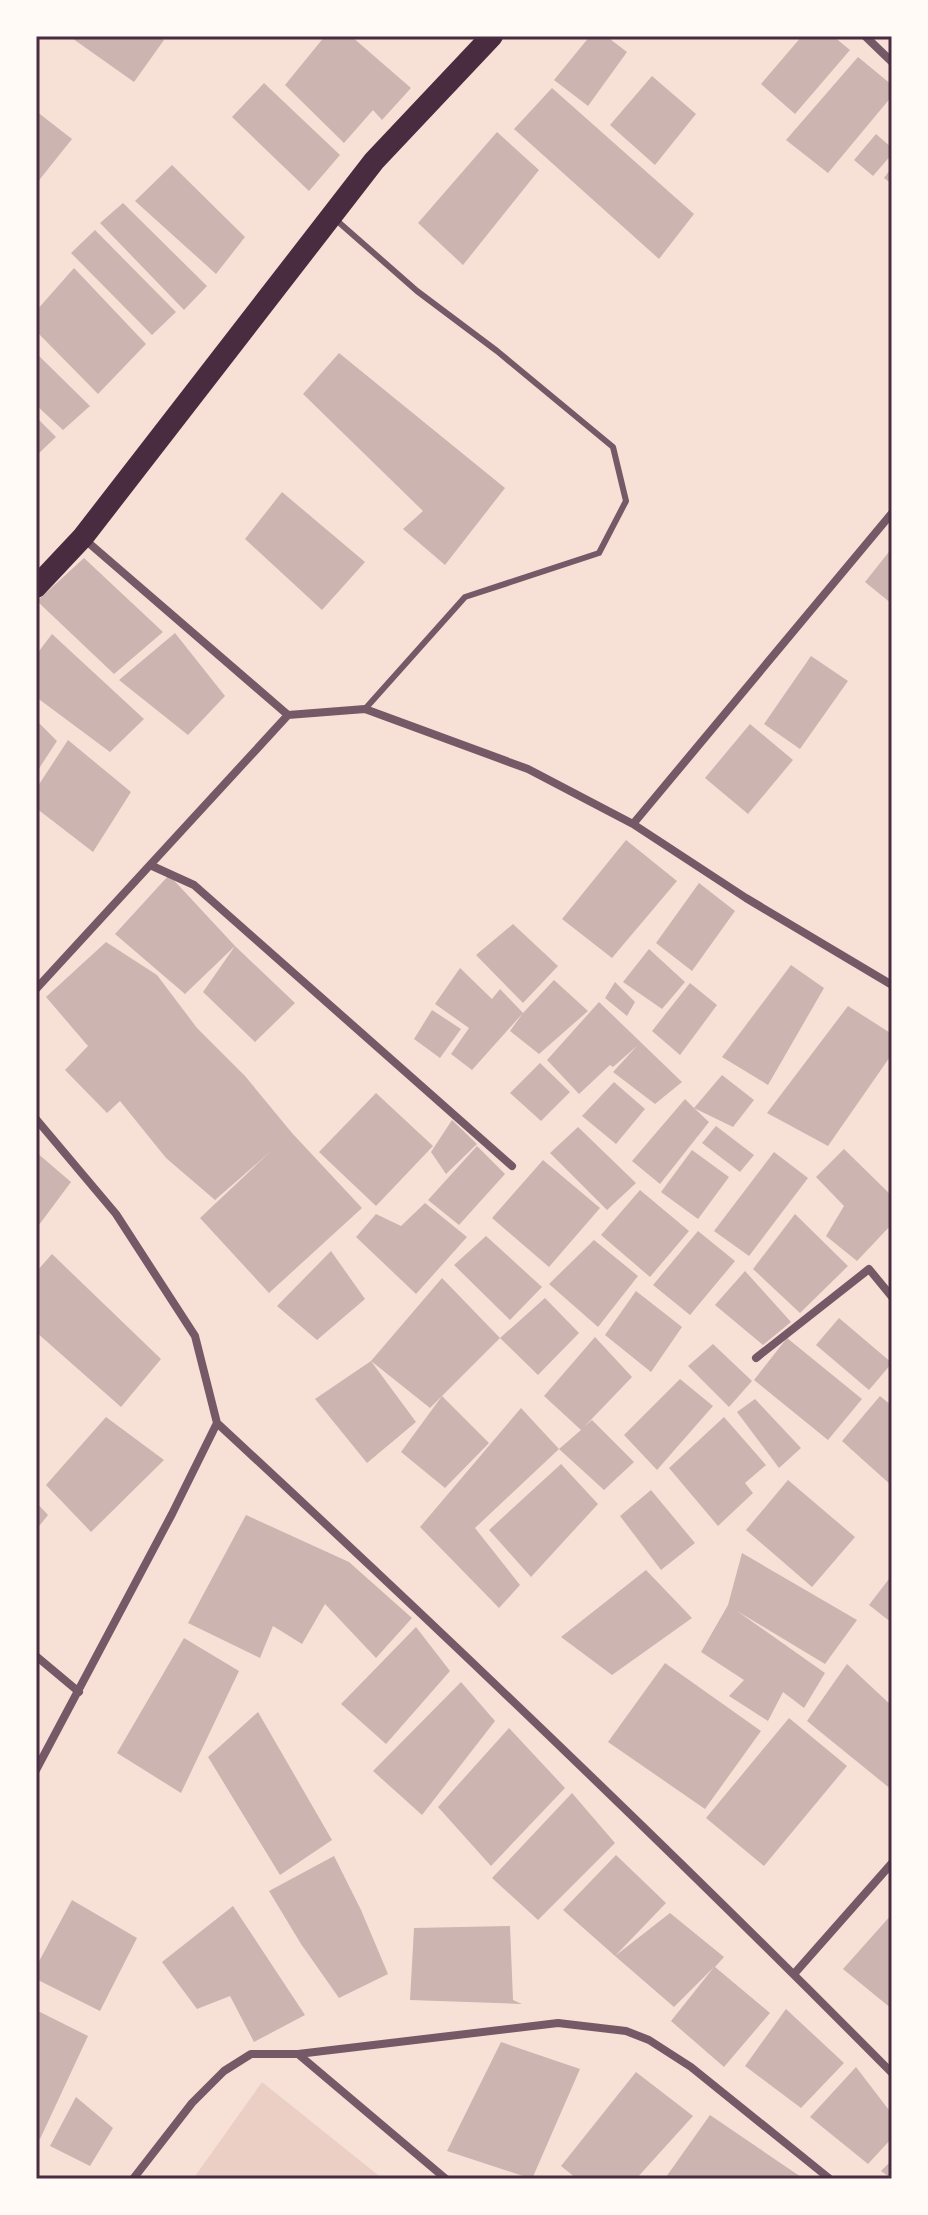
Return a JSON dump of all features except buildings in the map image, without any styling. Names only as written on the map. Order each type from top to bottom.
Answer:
[{"type":"highway","points":[[36,587],[83,537],[374,161],[492,36]]},
{"type":"street","points":[[865,36],[892,62]]},
{"type":"street","points":[[633,824],[892,513]]},
{"type":"street","points":[[83,537],[288,715]]},
{"type":"street","points":[[36,989],[288,715],[365,709],[528,769],[633,824],[746,898],[892,985]]},
{"type":"street","points":[[150,865],[194,885],[512,1166]]},
{"type":"street","points":[[36,1119],[116,1214],[195,1336],[217,1423],[354,1549],[794,1974],[892,2073]]},
{"type":"street","points":[[756,1358],[869,1269],[892,1297]]},
{"type":"street","points":[[36,1770],[217,1423]]},
{"type":"street","points":[[36,1656],[79,1692]]},
{"type":"street","points":[[794,1974],[892,1863]]},
{"type":"street","points":[[133,2179],[192,2103],[224,2071],[251,2054],[298,2054],[558,2023],[626,2031],[649,2040],[691,2067],[830,2179]]},
{"type":"street","points":[[298,2054],[446,2179]]},
{"type":"lane","points":[[331,216],[417,291],[497,351],[613,447],[626,501],[599,553],[465,597],[365,709]]},
{"type":"shaded area","points":[[262,2082],[383,2179],[193,2179]]}]
